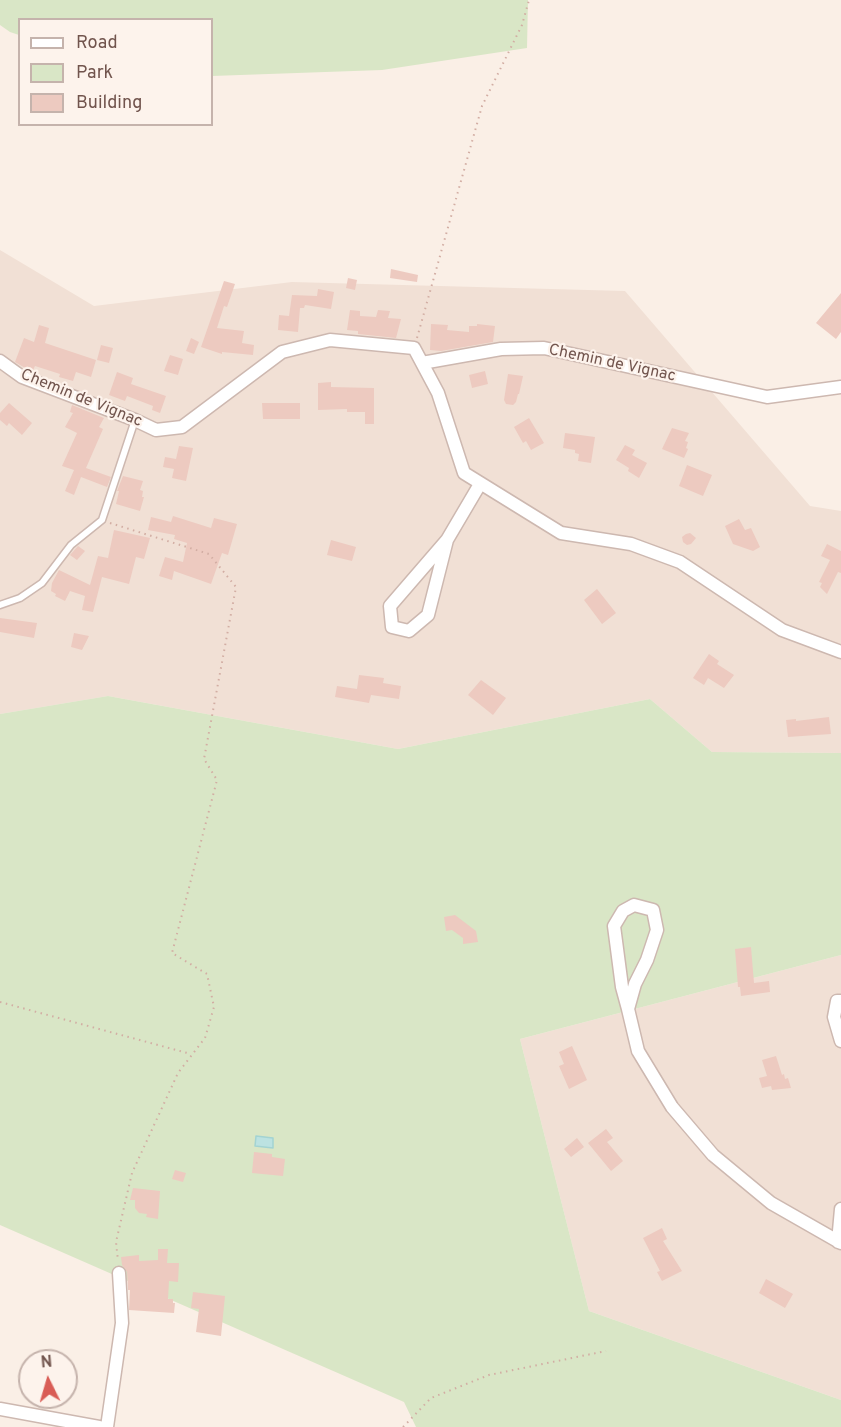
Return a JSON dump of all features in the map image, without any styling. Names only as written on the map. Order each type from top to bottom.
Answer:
[{"type":"street","name":"Chemin de Vignac","points":[[0,361],[22,377],[156,430],[182,427],[282,352],[330,340],[414,348]]},
{"type":"street","points":[[414,348],[438,393],[464,473],[561,533],[631,544],[680,562],[782,630],[841,652]]},
{"type":"street","name":"Chemin de Vignac","points":[[422,363],[501,349],[544,348],[767,397],[841,387]]},
{"type":"street","points":[[447,540],[428,615],[409,631],[392,627],[390,606],[447,540],[480,484]]},
{"type":"street","points":[[628,1009],[635,984],[647,960],[657,930],[653,910],[634,905],[623,911],[614,926],[622,987],[638,1051],[672,1107],[713,1155],[771,1203],[839,1242],[841,1209]]},
{"type":"street","points":[[841,1001],[837,1001],[834,1017],[841,1041]]},
{"type":"street","points":[[107,1427],[122,1323],[119,1273]]},
{"type":"street","points":[[0,1409],[99,1427]]},
{"type":"lane","points":[[0,605],[20,598],[42,583],[71,545],[102,520],[135,420]]},
{"type":"path","points":[[414,348],[482,106],[522,25],[529,0]]},
{"type":"path","points":[[102,520],[209,554],[236,587],[204,759],[217,780],[172,953],[207,974],[214,1007],[205,1038],[178,1073],[132,1173],[116,1242],[119,1273]]},
{"type":"path","points":[[0,1002],[192,1054]]},
{"type":"path","points":[[403,1427],[431,1398],[489,1375],[606,1351]]},
{"type":"shaded area","points":[[0,250],[94,306],[292,282],[625,291],[810,506],[841,511],[841,753],[712,752],[650,699],[398,749],[108,696],[0,714]]},
{"type":"shaded area","points":[[841,955],[841,1400],[589,1311],[520,1039]]},
{"type":"green space","points":[[0,0],[528,0],[527,48],[382,70],[213,76],[213,18],[18,18],[18,35],[0,25]]},
{"type":"green space","points":[[108,696],[398,749],[650,699],[712,752],[841,753],[841,955],[520,1039],[589,1311],[841,1400],[841,1427],[416,1427],[404,1402],[0,1225],[0,714]]},
{"type":"water","points":[[256,1136],[273,1138],[273,1148],[255,1146]]},
{"type":"building","points":[[391,269],[418,275],[417,282],[390,278]]},
{"type":"building","points":[[348,278],[357,280],[355,290],[346,288]]},
{"type":"building","points":[[224,281],[235,284],[227,307],[224,306],[217,328],[244,331],[242,343],[254,345],[253,355],[222,352],[222,354],[201,347]]},
{"type":"building","points":[[318,289],[334,292],[331,309],[305,305],[304,308],[300,308],[298,332],[278,330],[279,315],[289,316],[292,295],[317,296]]},
{"type":"building","points":[[841,293],[841,332],[836,339],[816,323]]},
{"type":"building","points":[[350,310],[360,311],[360,316],[376,317],[378,310],[390,311],[388,318],[401,319],[396,338],[358,334],[358,331],[347,330]]},
{"type":"building","points":[[431,324],[448,325],[447,330],[469,332],[469,326],[477,326],[477,324],[495,326],[493,342],[441,351],[430,350]]},
{"type":"building","points":[[39,325],[49,328],[45,343],[96,360],[91,377],[76,372],[73,381],[35,366],[32,372],[15,362],[24,338],[34,342]]},
{"type":"building","points":[[191,338],[199,342],[194,354],[186,351]]},
{"type":"building","points":[[101,345],[113,348],[109,363],[97,360]]},
{"type":"building","points":[[170,355],[183,359],[178,375],[164,371]]},
{"type":"building","points":[[485,371],[488,384],[472,388],[469,375]]},
{"type":"building","points":[[117,372],[133,378],[131,384],[166,396],[160,413],[152,410],[153,406],[127,396],[125,401],[109,395]]},
{"type":"building","points":[[508,374],[523,376],[519,394],[513,405],[506,404],[504,400]]},
{"type":"building","points":[[331,382],[331,387],[374,388],[374,424],[365,424],[365,412],[347,412],[347,409],[318,410],[318,383]]},
{"type":"building","points":[[9,403],[32,423],[22,435],[9,423],[7,426],[0,420],[0,413]]},
{"type":"building","points":[[262,403],[300,403],[300,419],[263,419]]},
{"type":"building","points":[[72,405],[104,418],[99,427],[103,429],[86,468],[111,477],[107,487],[81,477],[74,495],[65,491],[74,470],[62,466],[77,433],[65,427],[73,413],[70,412]]},
{"type":"building","points":[[529,418],[544,443],[531,450],[526,441],[523,443],[514,427]]},
{"type":"building","points":[[672,428],[689,433],[685,441],[688,442],[686,448],[688,449],[684,458],[662,449]]},
{"type":"building","points":[[565,433],[595,437],[591,463],[578,461],[579,454],[575,453],[575,450],[563,448]]},
{"type":"building","points":[[625,445],[635,450],[632,455],[647,463],[639,478],[616,460]]},
{"type":"building","points":[[179,446],[193,448],[186,481],[172,478],[174,469],[163,467],[165,457],[176,459]]},
{"type":"building","points":[[687,465],[712,475],[703,496],[679,486]]},
{"type":"building","points":[[123,476],[143,481],[140,490],[143,491],[142,497],[144,497],[140,511],[116,504],[119,491],[117,491]]},
{"type":"building","points":[[173,516],[211,528],[214,518],[237,524],[228,555],[222,553],[211,584],[174,571],[172,580],[159,576],[165,557],[183,562],[187,543],[174,539],[175,535],[148,530],[151,517],[171,522]]},
{"type":"building","points":[[739,519],[745,530],[751,528],[760,547],[753,551],[733,544],[725,526]]},
{"type":"building","points":[[114,530],[150,538],[144,559],[136,557],[129,584],[102,577],[93,612],[82,610],[85,596],[70,591],[65,601],[55,596],[56,594],[51,591],[52,583],[59,570],[90,585],[98,556],[108,558]]},
{"type":"building","points":[[690,533],[696,538],[687,545],[683,542],[682,537]]},
{"type":"building","points":[[331,540],[356,547],[352,561],[327,555]]},
{"type":"building","points":[[827,544],[841,551],[841,573],[838,572],[827,594],[820,587],[822,583],[819,582],[830,560],[821,556]]},
{"type":"building","points":[[78,546],[85,551],[77,560],[70,555]]},
{"type":"building","points":[[597,589],[616,613],[602,624],[584,600]]},
{"type":"building","points":[[0,618],[37,623],[34,638],[0,632]]},
{"type":"building","points":[[74,633],[89,636],[82,650],[71,647]]},
{"type":"building","points":[[709,654],[719,661],[717,664],[734,675],[724,688],[708,678],[704,685],[693,678]]},
{"type":"building","points":[[359,675],[384,678],[383,683],[401,686],[399,699],[371,695],[369,703],[335,697],[337,686],[357,689]]},
{"type":"building","points":[[481,680],[506,698],[493,715],[468,695]]},
{"type":"building","points":[[829,717],[831,734],[788,737],[786,720]]},
{"type":"building","points":[[455,915],[476,931],[478,942],[463,944],[463,938],[452,930],[446,931],[444,917]]},
{"type":"building","points":[[751,947],[754,983],[769,981],[770,992],[741,996],[740,987],[738,987],[735,949]]},
{"type":"building","points":[[572,1046],[587,1080],[569,1089],[559,1066],[564,1064],[559,1052]]},
{"type":"building","points":[[776,1056],[782,1075],[784,1074],[785,1079],[788,1078],[791,1088],[772,1090],[771,1086],[762,1088],[759,1078],[767,1076],[762,1060]]},
{"type":"building","points":[[606,1129],[613,1138],[607,1142],[623,1161],[611,1171],[588,1143]]},
{"type":"building","points":[[577,1138],[584,1147],[571,1157],[564,1149]]},
{"type":"building","points":[[254,1152],[272,1154],[272,1157],[285,1159],[283,1176],[252,1173]]},
{"type":"building","points":[[175,1170],[186,1173],[183,1182],[172,1179]]},
{"type":"building","points":[[133,1188],[160,1191],[158,1219],[139,1213],[135,1208],[135,1200],[130,1200]]},
{"type":"building","points":[[662,1228],[667,1239],[663,1241],[682,1271],[662,1281],[657,1272],[660,1271],[643,1238]]},
{"type":"building","points":[[158,1249],[168,1249],[167,1263],[179,1263],[178,1282],[169,1281],[168,1299],[173,1299],[175,1303],[174,1313],[129,1310],[130,1290],[128,1290],[127,1272],[122,1265],[121,1257],[139,1255],[139,1261],[158,1260]]},
{"type":"building","points":[[766,1279],[793,1294],[785,1308],[759,1293]]},
{"type":"building","points":[[193,1292],[225,1296],[221,1336],[196,1332],[199,1309],[191,1308]]}]
